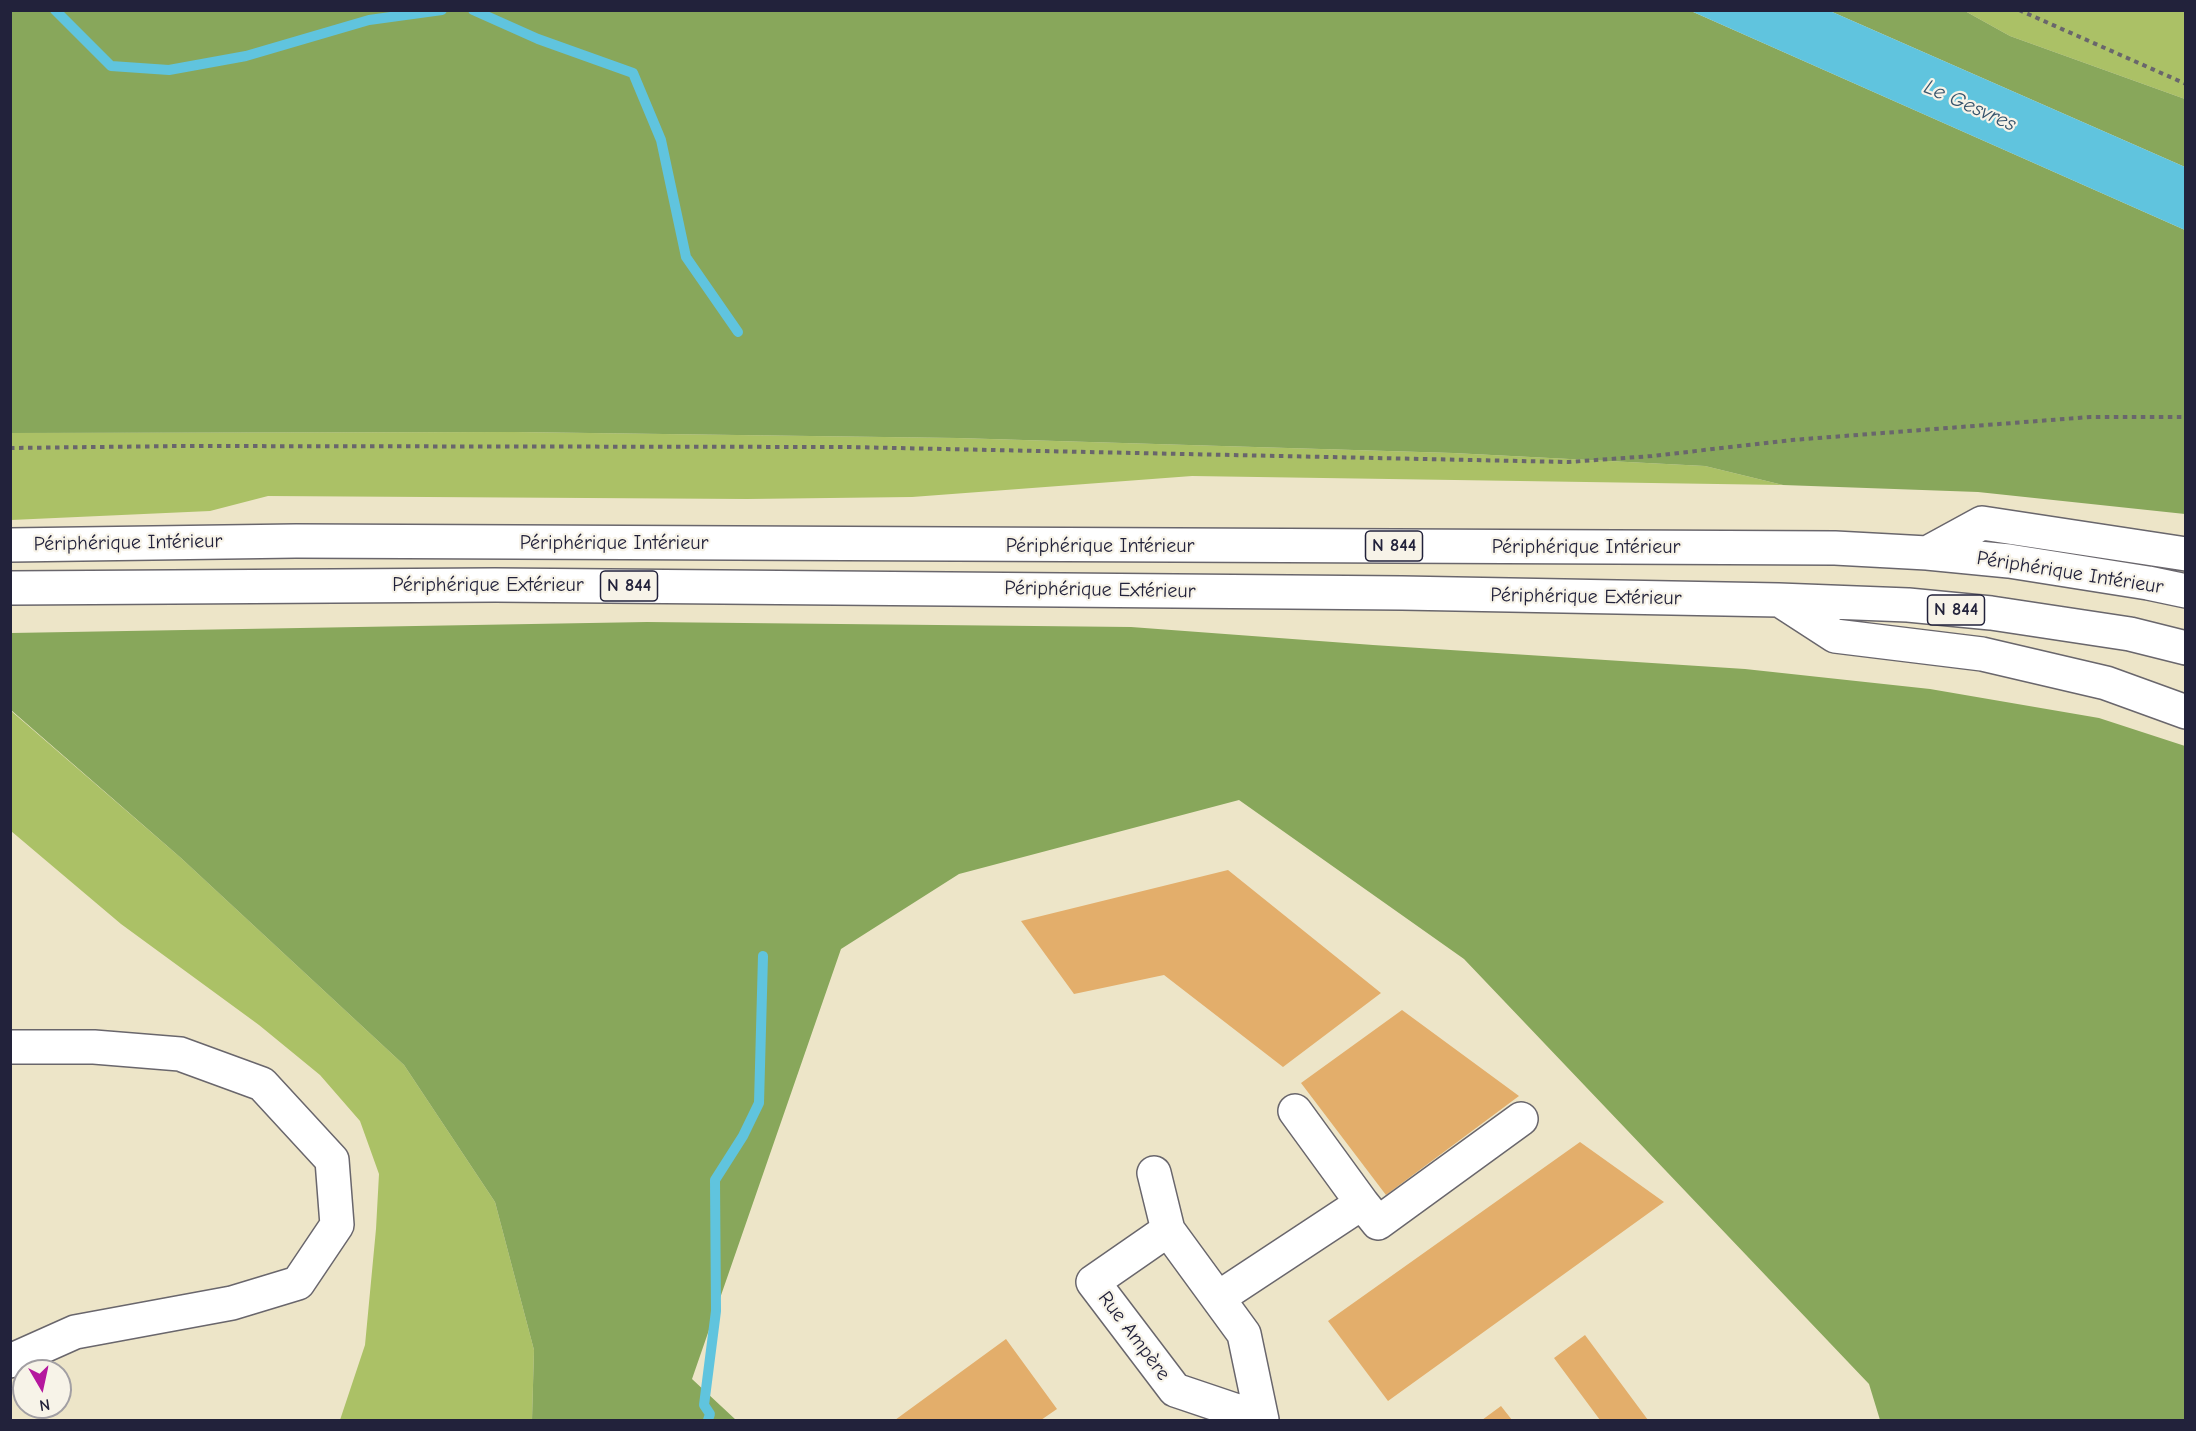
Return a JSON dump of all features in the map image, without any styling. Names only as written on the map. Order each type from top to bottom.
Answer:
[{"type":"main road","points":[[1926,553],[1982,523],[2186,554]]},
{"type":"main road","name":"Périphérique Intérieur","points":[[10,544],[319,542],[1835,548],[2009,561],[2079,571],[2186,591]]},
{"type":"main road","name":"Périphérique Extérieur","points":[[10,588],[507,585],[1402,593],[1779,600],[1908,605],[1991,613],[2119,633],[2186,648]]},
{"type":"main road","points":[[1779,600],[1835,636],[1982,654],[2106,683],[2186,712]]},
{"type":"main road","points":[[10,1047],[94,1047],[180,1054],[262,1084],[332,1160],[337,1225],[298,1283],[232,1303],[75,1332],[10,1361]]},
{"type":"main road","points":[[1295,1111],[1378,1222],[1521,1119]]},
{"type":"main road","points":[[1154,1173],[1168,1230]]},
{"type":"main road","points":[[1218,1298],[1362,1203]]},
{"type":"main road","name":"Rue Ampère","points":[[1168,1230],[1244,1334],[1262,1420],[1174,1390],[1093,1282],[1168,1230]]},
{"type":"path","points":[[2019,10],[2186,84]]},
{"type":"path","points":[[10,448],[848,447],[1568,462],[1652,456],[1792,440],[2090,417],[2186,417]]},
{"type":"green space","points":[[10,11],[1691,11],[2185,230],[2185,514],[1978,492],[1783,485],[1705,466],[1453,453],[957,438],[516,432],[11,433]]},
{"type":"green space","points":[[1830,11],[1965,11],[2010,36],[2185,99],[2185,167]]},
{"type":"green space","points":[[1965,11],[2185,11],[2185,99],[2010,36]]},
{"type":"green space","points":[[516,432],[957,438],[1453,453],[1705,466],[1783,485],[1192,476],[912,497],[747,499],[268,496],[210,511],[11,520],[10,433]]},
{"type":"green space","points":[[647,622],[1131,627],[1745,669],[1930,689],[2099,718],[2185,746],[2185,1420],[1880,1420],[1869,1384],[1464,959],[1239,800],[959,874],[841,949],[692,1379],[736,1420],[532,1420],[534,1350],[495,1202],[404,1065],[181,858],[11,710],[11,633]]},
{"type":"green space","points":[[10,710],[181,858],[404,1065],[495,1202],[534,1350],[532,1420],[340,1420],[365,1345],[376,1229],[379,1174],[360,1121],[320,1075],[259,1025],[121,924],[11,831]]},
{"type":"water","name":"Le Gesvres","points":[[1691,11],[1830,11],[2185,167],[2185,230]]},
{"type":"building","points":[[1228,870],[1381,993],[1283,1067],[1164,975],[1074,994],[1021,921]]},
{"type":"building","points":[[1402,1010],[1519,1096],[1386,1195],[1301,1083]]},
{"type":"building","points":[[1580,1142],[1664,1202],[1388,1401],[1328,1321]]},
{"type":"building","points":[[1585,1335],[1648,1420],[1600,1420],[1554,1358]]},
{"type":"building","points":[[1006,1339],[1057,1409],[1041,1420],[895,1420]]},
{"type":"building","points":[[1501,1406],[1512,1420],[1482,1420]]},
{"type":"waterway","points":[[55,10],[111,66],[169,70],[246,56],[369,20],[442,10]]},
{"type":"waterway","points":[[473,10],[538,39],[633,73],[661,140],[686,257],[738,332]]},
{"type":"waterway","points":[[708,1420],[710,1414],[704,1405],[716,1311],[715,1180],[743,1136],[759,1103],[763,956]]}]
